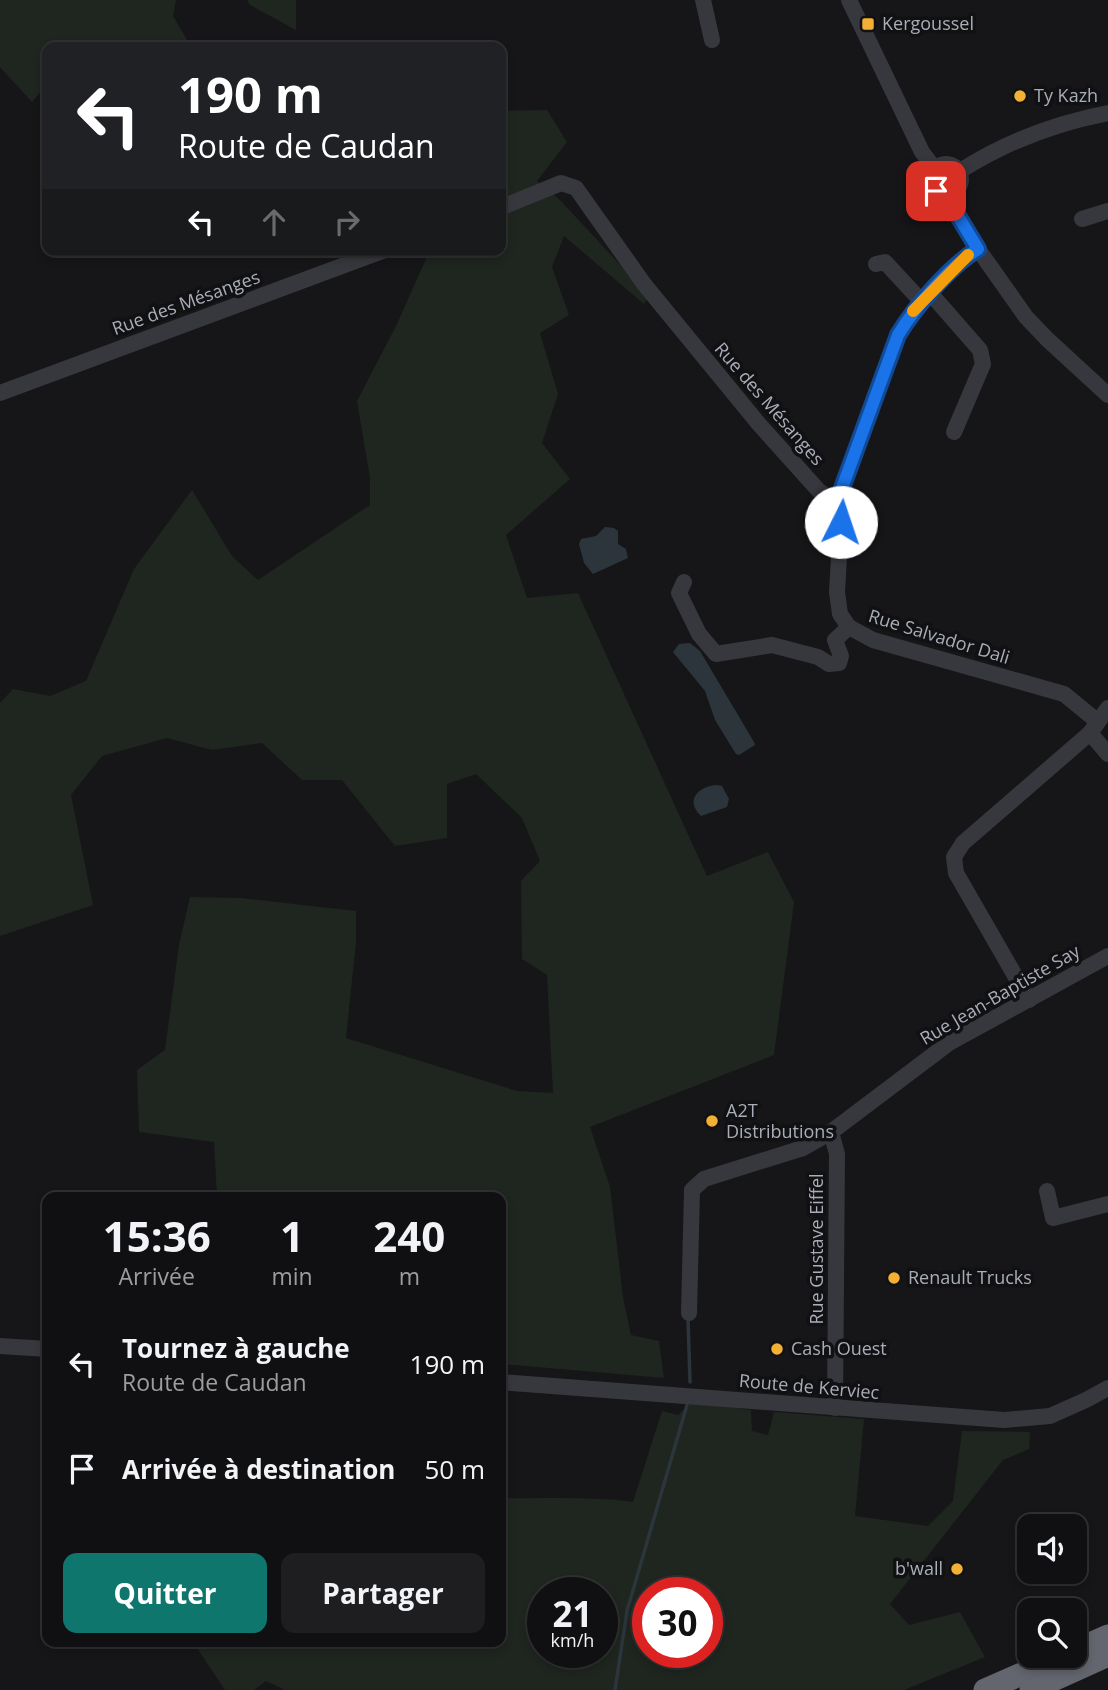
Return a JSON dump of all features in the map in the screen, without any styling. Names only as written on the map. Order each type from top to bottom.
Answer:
[{"type":"highway","points":[[1087,1645],[1108,1636]]},
{"type":"highway","points":[[1031,1690],[1108,1655]]},
{"type":"highway","points":[[1045,1690],[1108,1665]]},
{"type":"highway","points":[[985,1690],[1035,1668]]},
{"type":"street","points":[[703,0],[712,40]]},
{"type":"street","points":[[849,0],[922,152],[935,169]]},
{"type":"street","points":[[960,171],[1020,140],[1078,119],[1108,113]]},
{"type":"street","points":[[948,164],[960,171],[961,185],[951,194],[941,194],[933,188],[931,178],[935,169],[948,164]]},
{"type":"street","name":"Rue des Mésanges","points":[[506,206],[561,183],[576,188],[644,284],[758,423],[819,491],[831,499],[838,499],[898,335],[912,312],[951,270],[978,249]]},
{"type":"street","points":[[951,194],[955,211],[978,249],[1026,317],[1046,339],[1108,395]]},
{"type":"street","points":[[1082,219],[1108,211]]},
{"type":"street","name":"Rue des Mésanges","points":[[0,393],[369,256]]},
{"type":"street","points":[[876,264],[884,262],[980,350],[983,365],[954,432]]},
{"type":"street","name":"Rue Salvador Dali","points":[[838,499],[841,522],[837,593],[840,614],[849,627],[873,640],[1064,694],[1098,720],[1108,754]]},
{"type":"street","points":[[684,582],[679,593],[699,634],[716,654],[772,645],[818,657],[829,664],[839,663],[841,656],[835,640],[849,627]]},
{"type":"street","points":[[1029,1000],[956,873],[954,857],[963,843],[1098,720]]},
{"type":"street","name":"Rue Jean-Baptiste Say","points":[[689,1313],[692,1190],[704,1179],[803,1148],[831,1132],[949,1043],[1108,956]]},
{"type":"street","name":"Rue Gustave Eiffel","points":[[831,1132],[836,1154],[835,1408]]},
{"type":"street","points":[[1047,1191],[1053,1218],[1108,1204]]},
{"type":"street","points":[[0,1346],[42,1349]]},
{"type":"street","name":"Route de Kerviec","points":[[506,1382],[1004,1420],[1050,1416],[1108,1388]]},
{"type":"shaded area","points":[[0,0],[176,0],[173,16],[188,42],[42,42],[42,90],[32,102],[0,67]]},
{"type":"shaded area","points":[[247,0],[296,0],[296,30],[250,5]]},
{"type":"shaded area","points":[[547,110],[567,142],[537,181],[561,201],[649,296],[644,304],[564,236],[552,267],[569,315],[540,333],[558,394],[542,443],[570,479],[506,535],[527,598],[578,593],[707,876],[768,852],[794,902],[774,1055],[590,1127],[610,1187],[623,1297],[631,1335],[659,1341],[664,1378],[506,1364],[506,1192],[217,1192],[214,1142],[139,1132],[137,1070],[165,1050],[179,945],[190,897],[241,898],[356,911],[356,942],[346,1038],[517,1091],[553,1093],[547,975],[522,959],[521,881],[540,861],[522,818],[476,774],[447,784],[447,838],[395,846],[342,780],[302,780],[262,743],[212,750],[167,738],[102,756],[71,795],[93,905],[0,936],[0,703],[13,689],[50,696],[86,681],[134,569],[192,490],[232,556],[258,580],[370,505],[370,478],[357,401],[397,324],[427,256],[506,256],[506,111]]},
{"type":"shaded area","points":[[605,527],[618,531],[618,544],[626,549],[628,558],[593,574],[584,563],[579,544],[581,539],[596,536]]},
{"type":"shaded area","points":[[690,643],[700,651],[754,742],[755,745],[739,755],[715,720],[705,691],[673,652],[679,644]]},
{"type":"shaded area","points":[[722,786],[729,799],[727,807],[701,816],[694,805],[696,795],[705,788]]},
{"type":"shaded area","points":[[692,1402],[751,1410],[752,1431],[768,1435],[774,1412],[864,1419],[855,1516],[928,1526],[953,1501],[962,1431],[1030,1432],[1029,1449],[1003,1460],[890,1604],[909,1625],[960,1612],[985,1657],[904,1690],[285,1690],[266,1681],[254,1690],[225,1690],[196,1647],[506,1647],[506,1498],[583,1498],[633,1502],[662,1411],[678,1415]]},
{"type":"waterway","points":[[688,1318],[690,1382]]},
{"type":"waterway","points":[[615,1690],[627,1611],[687,1405]]},
{"type":"slow traffic","points":[[913,311],[968,255]]},
{"type":"place","name":"Kergoussel","points":[[868,24]]},
{"type":"place","name":"Ty Kazh","points":[[1020,96]]},
{"type":"place","name":"A2T Distributions","points":[[712,1121]]},
{"type":"place","name":"Renault Trucks","points":[[894,1278]]},
{"type":"place","name":"Cash Ouest","points":[[777,1349]]},
{"type":"place","name":"b'wall","points":[[957,1569]]},
{"type":"route","points":[[841,522],[838,499],[859,449],[898,335],[912,312],[951,270],[978,249],[955,211],[951,194],[936,191]]}]
